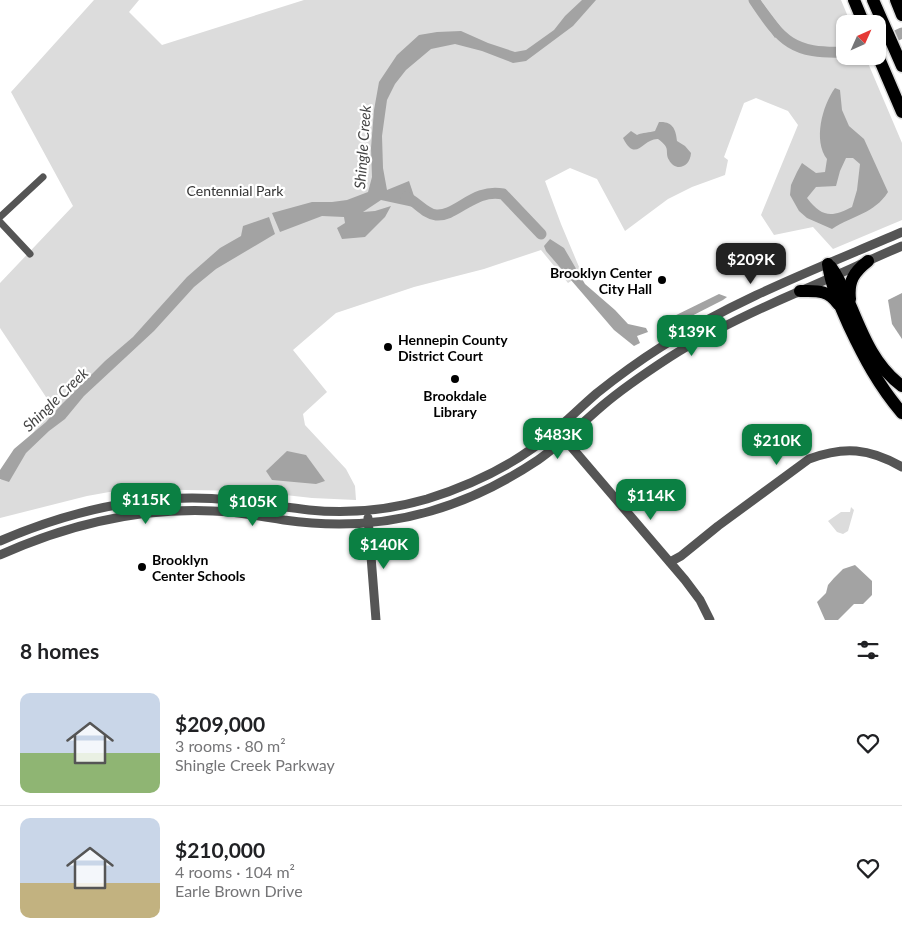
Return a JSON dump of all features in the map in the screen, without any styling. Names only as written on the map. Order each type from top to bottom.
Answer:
[{"type":"highway","points":[[854,0],[860,15]]},
{"type":"highway","points":[[873,0],[902,66]]},
{"type":"highway","points":[[896,0],[902,14]]},
{"type":"highway","points":[[882,65],[902,112]]},
{"type":"highway","points":[[851,319],[849,285],[856,271],[868,261]]},
{"type":"highway","points":[[828,264],[867,364],[880,386],[902,413]]},
{"type":"highway","points":[[800,291],[828,293],[851,319],[881,366],[902,386]]},
{"type":"highway","points":[[880,386],[902,408]]},
{"type":"street","points":[[0,217],[42,178]]},
{"type":"street","points":[[0,222],[30,254]]},
{"type":"street","points":[[0,541],[24,530],[77,512],[133,502],[175,498],[231,500],[313,510],[368,510],[423,500],[476,481],[512,462],[535,447],[610,383],[687,331],[747,300],[902,232]]},
{"type":"street","points":[[0,555],[77,526],[144,513],[218,511],[314,523],[343,524],[404,518],[433,511],[481,492],[536,461],[565,439],[605,404],[669,357],[731,322],[902,246]]},
{"type":"street","points":[[556,430],[694,591],[710,620]]},
{"type":"street","points":[[670,562],[681,556],[718,526],[809,459],[826,453],[852,450],[888,458],[902,466]]},
{"type":"street","points":[[368,510],[376,620]]},
{"type":"green space","name":"Centennial Park","points":[[94,0],[139,0],[129,12],[162,45],[304,0],[841,0],[847,15],[836,15],[836,65],[869,65],[902,143],[902,220],[833,249],[813,227],[774,235],[761,215],[798,125],[788,111],[756,98],[744,103],[724,157],[728,160],[725,175],[692,187],[668,199],[625,231],[597,179],[570,168],[545,181],[582,274],[568,283],[541,250],[484,269],[414,287],[336,313],[293,350],[327,392],[303,414],[305,425],[346,469],[355,486],[356,500],[312,498],[250,491],[126,489],[87,496],[0,518],[0,480],[52,406],[0,328],[0,283],[73,206],[11,92]]},
{"type":"green space","points":[[851,507],[854,510],[848,531],[843,534],[837,532],[828,521],[841,512],[850,512]]},
{"type":"shaded area","points":[[582,0],[596,0],[573,26],[526,61],[513,63],[482,51],[455,44],[431,49],[406,70],[395,84],[387,100],[382,136],[383,168],[387,190],[409,181],[418,208],[381,200],[363,212],[375,211],[391,206],[385,217],[365,237],[342,239],[337,228],[345,223],[344,217],[322,216],[280,232],[272,213],[312,202],[347,200],[368,192],[372,177],[371,148],[374,110],[379,82],[397,55],[419,35],[461,31],[515,52],[526,50],[554,30],[565,16]]},
{"type":"shaded area","points":[[749,0],[760,0],[783,30],[775,38]]},
{"type":"shaded area","points":[[835,88],[840,90],[842,110],[849,126],[864,139],[888,192],[870,210],[832,229],[807,218],[799,211],[790,195],[791,185],[802,163],[816,173],[825,172],[827,159],[823,152],[820,133],[823,114],[830,95]],"holes":[[[846,158],[853,158],[860,164],[857,190],[852,207],[832,214],[827,214],[817,209],[807,198],[816,187],[836,186]]]},
{"type":"shaded area","points":[[659,122],[671,125],[675,130],[677,141],[691,153],[688,162],[682,167],[672,164],[666,148],[658,139],[648,142],[640,148],[632,149],[623,138],[631,131],[637,135],[655,131]]},
{"type":"shaded area","points":[[269,217],[275,234],[216,269],[194,287],[154,331],[84,396],[65,419],[26,453],[9,482],[0,479],[0,470],[14,449],[46,422],[105,361],[133,337],[187,277],[220,248],[241,236],[243,226]]},
{"type":"shaded area","points":[[550,239],[564,248],[585,284],[628,324],[646,328],[648,332],[637,336],[640,343],[634,346],[614,330],[546,251],[544,246]]},
{"type":"shaded area","points":[[902,293],[902,339],[892,324],[888,300]]},
{"type":"shaded area","points":[[719,294],[727,297],[672,326],[664,329],[660,326],[662,322]]},
{"type":"shaded area","points":[[287,451],[306,455],[325,481],[316,484],[272,480],[266,471]]},
{"type":"shaded area","points":[[855,565],[872,581],[872,595],[863,604],[854,604],[838,620],[825,620],[817,602],[826,593],[828,585],[843,569]]},
{"type":"waterway","name":"Shingle Creek","points":[[754,0],[773,26],[790,43],[813,51],[836,52]]},
{"type":"waterway","name":"Shingle Creek","points":[[886,40],[902,33]]},
{"type":"waterway","points":[[406,197],[428,212],[436,215],[451,212],[483,195],[503,194],[541,234]]},
{"type":"place","name":"Brooklyn Center City Hall","points":[[662,280]]},
{"type":"place","name":"Hennepin County District Court","points":[[388,347]]},
{"type":"place","name":"Brookdale Library","points":[[455,379]]},
{"type":"place","name":"Brooklyn Center Schools","points":[[142,567]]}]
